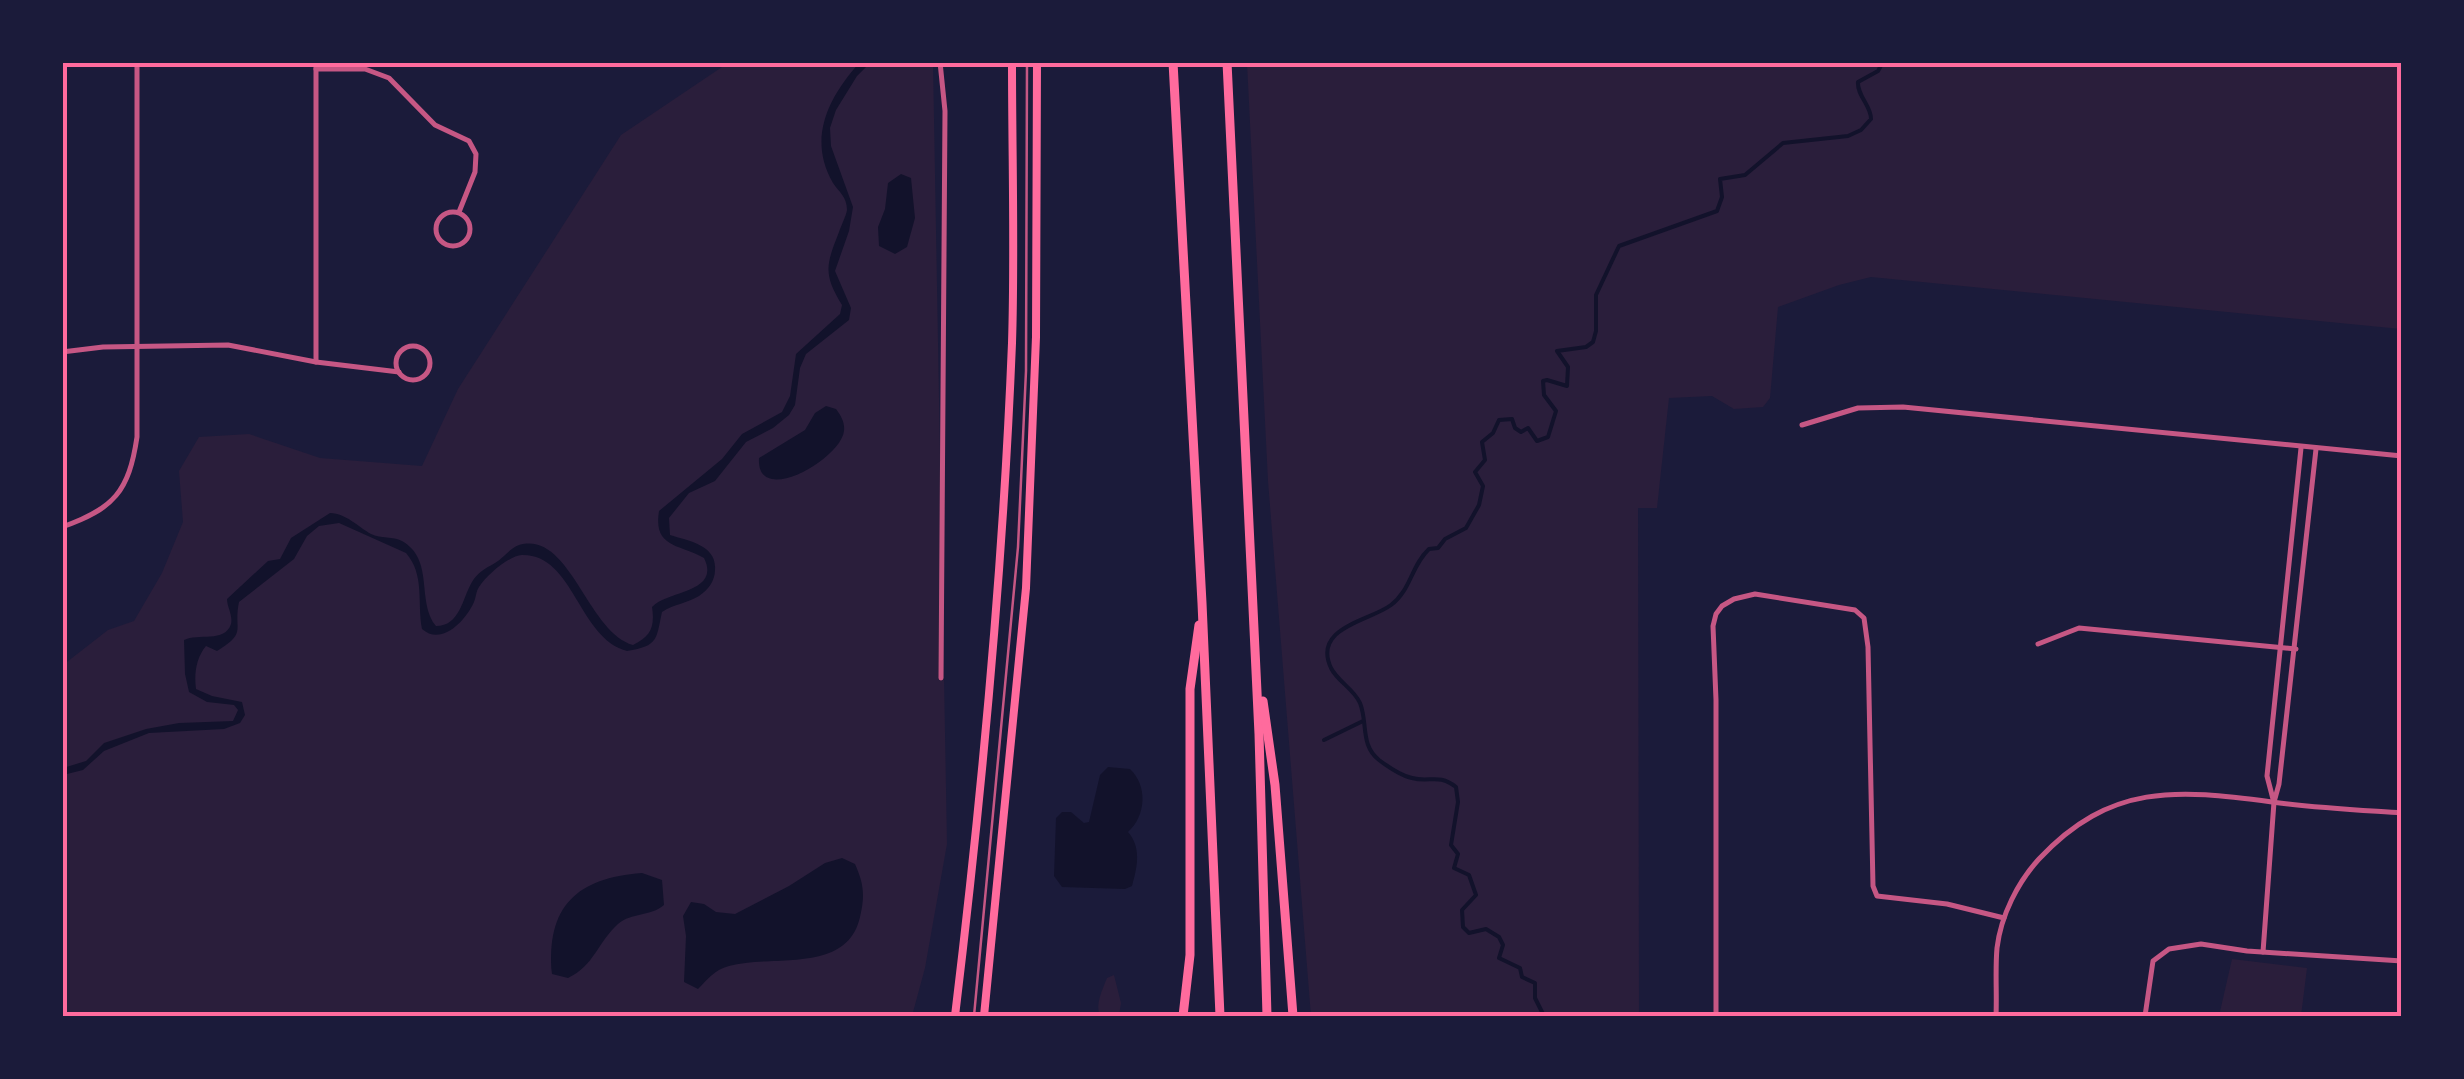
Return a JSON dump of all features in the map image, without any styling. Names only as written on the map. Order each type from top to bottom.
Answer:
[{"type":"highway","points":[[1172,62],[1220,1016]]},
{"type":"highway","points":[[1227,62],[1255,650],[1267,1016]]},
{"type":"highway","points":[[1183,1016],[1190,955],[1190,690],[1202,602]]},
{"type":"highway","points":[[1255,650],[1275,786],[1293,1016]]},
{"type":"main road","points":[[955,1016],[978,824],[999,587],[1012,340],[1012,62]]},
{"type":"main road","points":[[984,1016],[1026,588],[1036,336],[1037,62]]},
{"type":"street","points":[[62,528],[112,503],[129,475],[138,437],[137,62]]},
{"type":"street","points":[[940,62],[945,112],[941,678]]},
{"type":"street","points":[[316,362],[316,66],[365,69],[389,78],[435,125],[470,140],[476,154],[474,172],[459,212]]},
{"type":"street","points":[[459,212],[470,224],[469,235],[461,244],[449,245],[438,237],[436,225],[447,213],[459,212]]},
{"type":"street","points":[[62,352],[228,345],[316,362],[399,372],[408,379],[419,379],[428,372],[429,356],[416,346],[406,348],[396,362],[399,372]]},
{"type":"street","points":[[1802,425],[1858,408],[1902,407],[2402,456]]},
{"type":"street","points":[[2274,802],[2267,776],[2301,448]]},
{"type":"street","points":[[2263,952],[2274,802],[2296,649],[2316,449]]},
{"type":"street","points":[[1716,1016],[1716,700],[1712,626],[1722,606],[1734,600],[1755,594],[1855,610],[1864,618],[1868,647],[1873,886],[1877,896],[1922,900],[2004,918]]},
{"type":"street","points":[[2038,644],[2079,628],[2296,649]]},
{"type":"street","points":[[1996,1016],[1997,946],[2004,918],[2024,876],[2056,842],[2095,812],[2148,795],[2226,795],[2402,814]]},
{"type":"street","points":[[2145,1016],[2150,973],[2159,954],[2168,949],[2201,944],[2402,961]]},
{"type":"lane","points":[[974,1016],[1018,547],[1026,371],[1027,62]]},
{"type":"shaded area","points":[[728,63],[933,63],[947,844],[925,968],[912,1016],[63,1016],[63,665],[108,630],[134,621],[162,573],[183,522],[179,471],[199,437],[249,434],[320,458],[422,466],[458,389],[621,135]]},
{"type":"shaded area","points":[[859,63],[870,63],[836,110],[830,128],[831,146],[853,207],[835,271],[851,308],[849,320],[806,354],[795,405],[789,415],[746,442],[715,481],[689,493],[669,518],[670,535],[707,550],[715,574],[699,596],[662,612],[651,644],[627,651],[611,643],[597,630],[553,568],[539,558],[522,555],[504,563],[487,578],[459,624],[444,633],[429,634],[422,629],[416,570],[406,553],[339,523],[319,526],[307,536],[294,559],[239,602],[233,639],[217,651],[206,646],[200,656],[196,689],[242,702],[245,715],[240,723],[224,729],[149,733],[104,751],[83,770],[63,775],[63,768],[86,761],[104,743],[146,729],[233,721],[238,710],[234,705],[207,702],[189,692],[184,640],[217,636],[228,630],[231,621],[227,599],[268,561],[280,559],[291,538],[330,513],[347,518],[375,536],[402,541],[412,549],[422,570],[427,605],[436,626],[455,617],[472,582],[482,571],[516,546],[537,544],[552,552],[617,636],[633,645],[644,638],[652,625],[652,607],[699,584],[707,569],[704,558],[664,538],[658,523],[659,511],[722,459],[742,434],[782,412],[790,396],[796,354],[840,314],[842,305],[828,269],[847,205],[825,166],[822,134],[831,104]]},
{"type":"shaded area","points":[[1247,63],[2401,63],[2401,329],[1871,277],[1778,307],[1770,398],[1763,407],[1734,409],[1712,396],[1669,398],[1657,508],[1638,508],[1639,1016],[1311,1016],[1268,481]]},
{"type":"shaded area","points":[[901,174],[911,178],[915,218],[907,247],[895,254],[879,246],[878,227],[888,183]]},
{"type":"shaded area","points":[[826,406],[836,409],[844,428],[829,454],[784,479],[771,479],[762,472],[759,458],[805,430],[815,413]]},
{"type":"shaded area","points":[[1108,767],[1130,769],[1142,792],[1141,810],[1128,832],[1137,857],[1132,886],[1062,887],[1054,876],[1056,818],[1062,812],[1071,812],[1084,823],[1089,822],[1100,775]]},
{"type":"shaded area","points":[[842,858],[855,864],[863,896],[852,935],[840,947],[805,959],[729,966],[698,989],[684,982],[683,916],[691,902],[716,912],[735,914],[825,863]]},
{"type":"shaded area","points":[[642,873],[662,880],[664,905],[618,924],[577,973],[568,978],[552,974],[554,930],[570,900],[600,881]]},
{"type":"shaded area","points":[[2232,959],[2307,968],[2301,1016],[2219,1016]]},
{"type":"shaded area","points":[[1114,975],[1121,1003],[1119,1016],[1100,1016],[1101,993],[1107,978]]},
{"type":"waterway","points":[[1544,1016],[1535,998],[1535,983],[1522,977],[1520,968],[1499,958],[1503,945],[1499,937],[1486,929],[1469,933],[1463,927],[1462,910],[1476,895],[1469,875],[1454,868],[1458,854],[1451,845],[1458,802],[1456,787],[1444,780],[1408,777],[1373,754],[1360,703],[1331,668],[1329,643],[1346,627],[1391,605],[1429,549],[1438,548],[1445,539],[1466,528],[1479,505],[1483,486],[1475,472],[1485,460],[1482,442],[1493,433],[1499,420],[1512,419],[1515,428],[1521,432],[1528,428],[1537,441],[1548,437],[1556,411],[1544,395],[1543,381],[1567,386],[1568,367],[1557,351],[1586,347],[1593,342],[1596,295],[1619,246],[1717,211],[1722,197],[1720,179],[1745,175],[1783,143],[1848,136],[1861,130],[1871,119],[1858,82],[1878,71],[1883,62]]},
{"type":"waterway","points":[[1324,740],[1363,721]]}]
